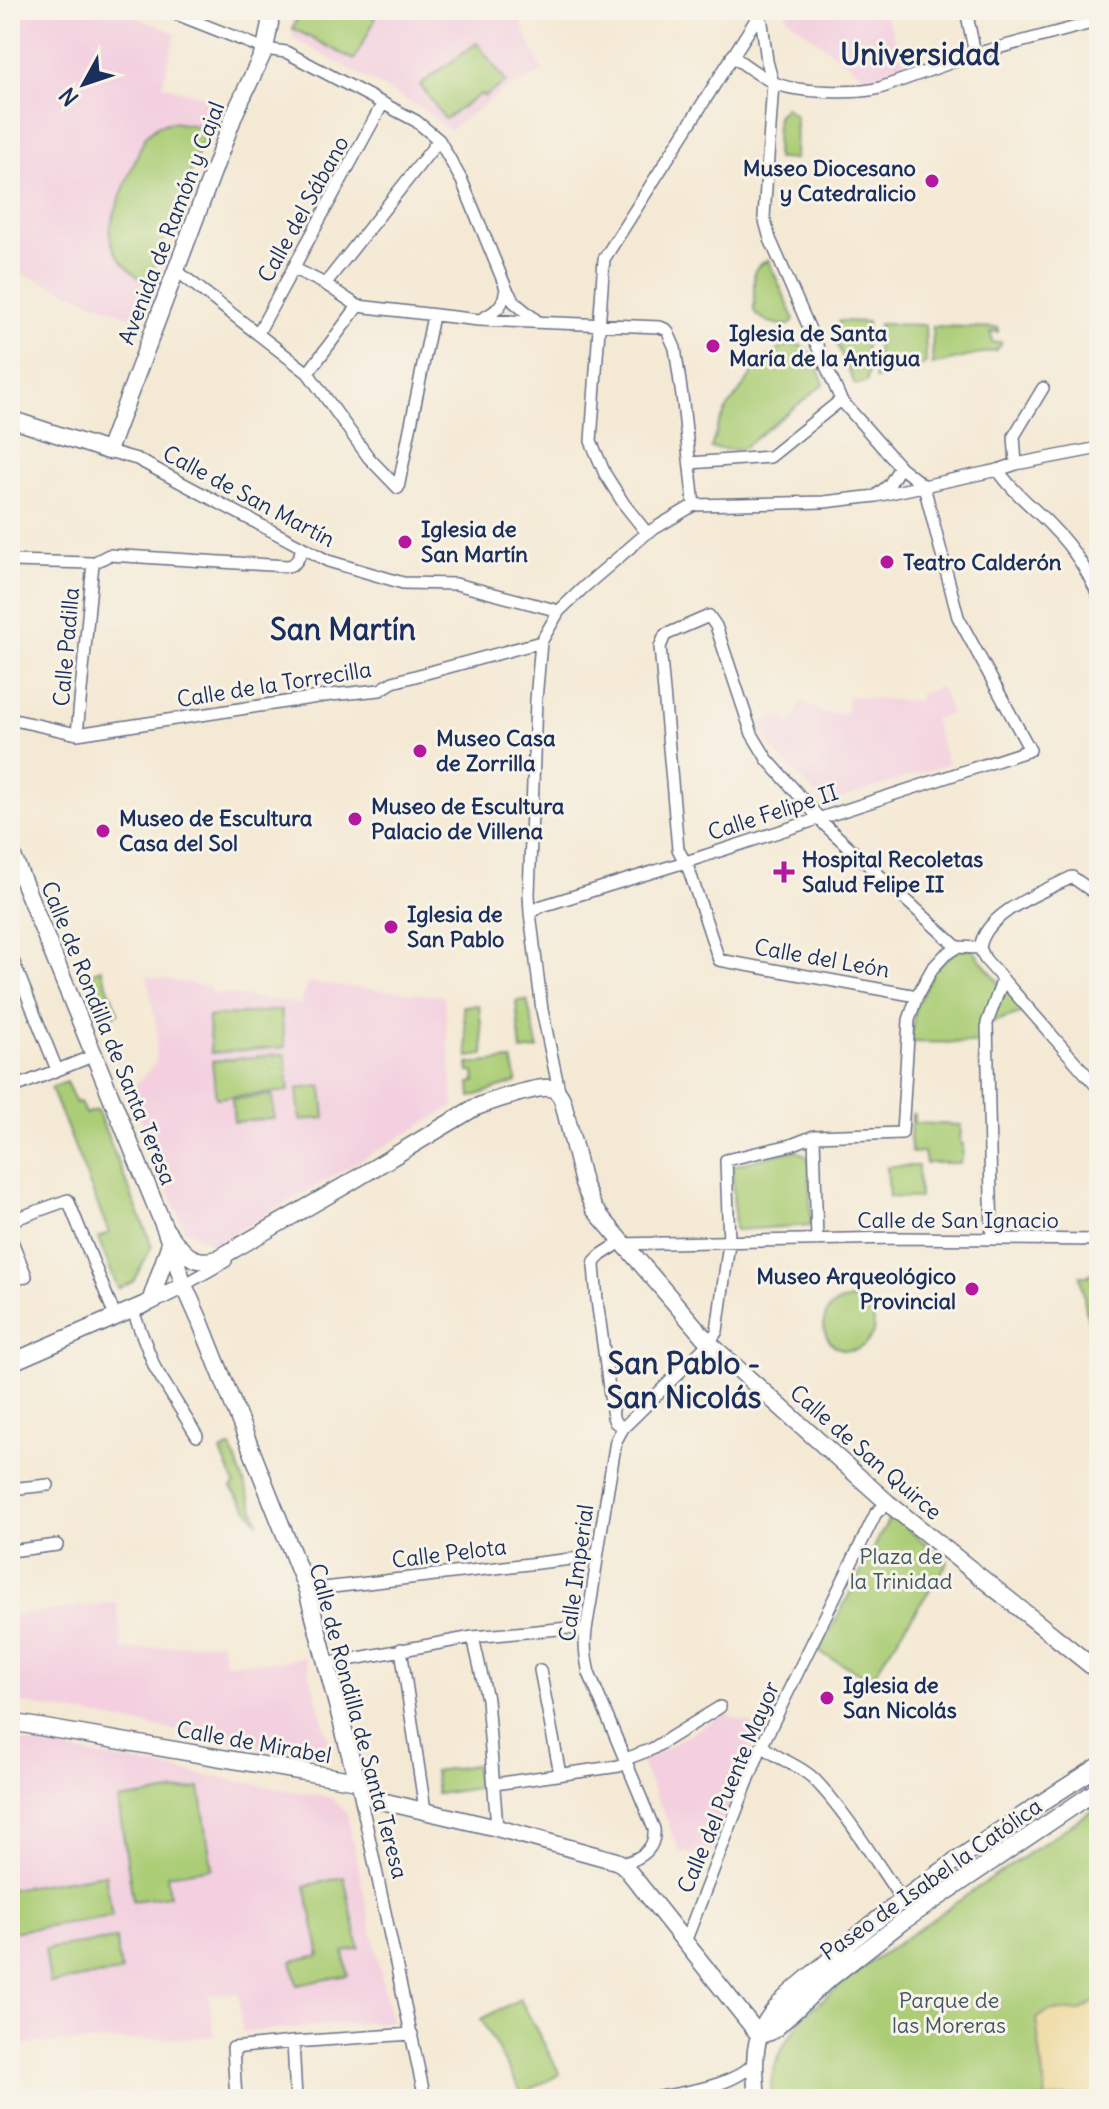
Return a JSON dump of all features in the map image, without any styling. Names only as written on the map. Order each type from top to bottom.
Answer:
[{"type":"main road","name":"Avenida de Ramón y Cajal","points":[[108,451],[235,113],[265,49],[270,23],[267,10]]},
{"type":"main road","points":[[10,419],[108,451]]},
{"type":"main road","name":"Calle de Rondilla de Santa Teresa","points":[[11,851],[307,1590],[357,1781]]},
{"type":"main road","points":[[217,1259],[496,1099],[556,1086]]},
{"type":"main road","name":"Calle de San Quirce","points":[[556,1086],[594,1209],[709,1343],[888,1503],[1099,1672]]},
{"type":"main road","points":[[150,1302],[167,1237]]},
{"type":"main road","name":"Calle de Rondilla de Santa Teresa","points":[[167,1237],[195,1259],[202,1262],[217,1259]]},
{"type":"main road","points":[[10,1363],[184,1285]]},
{"type":"main road","name":"Calle de Mirabel","points":[[10,1722],[357,1781],[366,1793],[377,1800],[589,1852],[622,1864]]},
{"type":"main road","name":"Paseo de Isabel la Católica","points":[[759,2035],[764,2024],[788,1996],[900,1901],[1044,1800],[1099,1766]]},
{"type":"main road","name":"Paseo de Isabel la Católica","points":[[759,2035],[776,2028],[824,1983],[902,1922],[1099,1789]]},
{"type":"main road","points":[[622,1864],[759,2035],[757,2099]]},
{"type":"street","points":[[166,10],[265,49],[286,52],[416,121],[439,140],[462,181],[506,288],[514,302],[537,321]]},
{"type":"street","points":[[647,533],[605,474],[591,441],[604,259],[760,11]]},
{"type":"street","points":[[760,11],[773,83],[764,217],[770,239],[841,400],[900,467],[924,486]]},
{"type":"street","points":[[969,11],[975,54]]},
{"type":"street","points":[[1080,26],[1081,11]]},
{"type":"street","points":[[732,56],[773,83],[787,87],[865,92],[975,54],[1099,21]]},
{"type":"street","points":[[747,33],[764,43]]},
{"type":"street","name":"Calle del Sábano","points":[[258,333],[383,103]]},
{"type":"street","points":[[325,284],[439,140]]},
{"type":"street","points":[[293,268],[358,306],[479,320],[660,327],[667,330],[671,336],[683,403],[694,505]]},
{"type":"street","points":[[177,271],[308,373],[369,458],[398,488],[433,316]]},
{"type":"street","points":[[479,320],[495,312],[501,305],[506,288]]},
{"type":"street","points":[[308,373],[358,306]]},
{"type":"street","points":[[1016,464],[1014,436],[1043,388]]},
{"type":"street","points":[[690,463],[770,457],[841,400]]},
{"type":"street","points":[[556,1086],[542,1010],[530,913],[536,700],[541,642],[559,611],[647,533],[694,505],[824,502],[876,496],[1099,448]]},
{"type":"street","name":"Calle de San Martín","points":[[108,451],[137,459],[328,561],[403,583],[456,584],[559,611]]},
{"type":"street","points":[[876,496],[889,485],[900,467]]},
{"type":"street","points":[[998,470],[1010,487],[1057,532],[1087,570],[1099,597]]},
{"type":"street","name":"Calle Felipe II","points":[[530,913],[542,906],[1030,750],[958,617],[924,486]]},
{"type":"street","points":[[10,561],[93,563],[109,555],[287,566],[298,561],[302,549]]},
{"type":"street","name":"Calle Padilla","points":[[77,734],[93,563]]},
{"type":"street","points":[[684,861],[678,849],[660,647],[665,635],[709,616],[716,626],[752,734],[767,759],[819,819],[957,947]]},
{"type":"street","name":"Calle de la Torrecilla","points":[[10,719],[77,734],[380,690],[393,682],[541,642]]},
{"type":"street","name":"Calle del León","points":[[684,861],[719,960],[917,996]]},
{"type":"street","points":[[1099,896],[1072,877],[1005,911],[981,938],[980,948],[985,959],[1099,1089]]},
{"type":"street","points":[[709,1343],[719,1324],[729,1243],[726,1160],[791,1145],[814,1136],[902,1133],[909,1020],[917,996],[932,969],[945,955],[957,947],[980,948]]},
{"type":"street","points":[[10,953],[57,1070]]},
{"type":"street","points":[[992,1239],[987,1023],[1003,979]]},
{"type":"street","points":[[10,1089],[95,1055]]},
{"type":"street","points":[[184,1285],[452,1124]]},
{"type":"street","points":[[814,1136],[817,1240]]},
{"type":"street","points":[[10,1221],[68,1200],[115,1316]]},
{"type":"street","points":[[10,1236],[26,1276],[10,1282]]},
{"type":"street","name":"Calle de San Ignacio","points":[[729,1243],[895,1238],[1099,1240]]},
{"type":"street","points":[[623,1428],[613,1417],[597,1300],[595,1261],[618,1244],[729,1243]]},
{"type":"street","points":[[184,1285],[217,1259]]},
{"type":"street","points":[[132,1309],[155,1368],[197,1436]]},
{"type":"street","name":"Calle Imperial","points":[[622,1864],[642,1856],[655,1837],[589,1673],[585,1656],[584,1631],[596,1554],[616,1441],[623,1428],[709,1343]]},
{"type":"street","points":[[10,1489],[48,1485]]},
{"type":"street","name":"Calle del Puente Mayor","points":[[685,1942],[762,1745],[876,1513],[888,1503]]},
{"type":"street","points":[[10,1551],[57,1545]]},
{"type":"street","name":"Calle Pelota","points":[[307,1590],[596,1554]]},
{"type":"street","points":[[326,1664],[473,1637],[569,1628],[584,1631]]},
{"type":"street","points":[[473,1637],[487,1699],[497,1828]]},
{"type":"street","points":[[401,1649],[425,1810]]},
{"type":"street","points":[[540,1670],[560,1774]]},
{"type":"street","points":[[495,1784],[619,1766],[720,1707]]},
{"type":"street","points":[[762,1745],[812,1777],[842,1812],[900,1901]]},
{"type":"street","name":"Calle de Rondilla de Santa Teresa","points":[[357,1781],[425,2099]]},
{"type":"street","points":[[236,2099],[233,2048],[412,2034]]},
{"type":"street","points":[[293,2042],[296,2099]]},
{"type":"street","points":[[651,2099],[732,2080],[756,2060]]},
{"type":"shaded area","points":[[10,10],[118,10],[176,33],[162,85],[219,100],[134,318],[10,269]]},
{"type":"shaded area","points":[[291,10],[515,10],[543,72],[501,93],[449,130],[421,108],[293,38]]},
{"type":"shaded area","points":[[783,10],[877,10],[885,15],[906,70],[872,82],[787,18]]},
{"type":"shaded area","points":[[941,687],[951,713],[933,719],[948,764],[825,804],[771,747],[759,722],[783,714],[789,723],[793,722],[801,701],[824,713],[846,714],[848,696],[919,702],[920,694]]},
{"type":"shaded area","points":[[147,976],[210,987],[210,992],[300,1004],[309,983],[444,996],[454,1106],[214,1245],[184,1228],[129,1090],[156,1062],[157,1031]]},
{"type":"shaded area","points":[[117,1602],[123,1650],[221,1642],[225,1663],[305,1657],[329,1742],[311,1755],[10,1701],[10,1616]]},
{"type":"shaded area","points":[[724,1714],[760,1727],[712,1852],[681,1853],[640,1760],[660,1752]]},
{"type":"shaded area","points":[[10,1740],[332,1798],[347,1814],[391,2021],[242,2032],[239,1993],[209,1995],[214,2037],[10,2045]]},
{"type":"green space","points":[[302,10],[361,10],[376,18],[354,60],[292,28]]},
{"type":"green space","points":[[477,43],[506,82],[484,97],[481,94],[445,119],[420,85]]},
{"type":"green space","points":[[785,107],[796,116],[795,159],[776,159],[777,116]]},
{"type":"green space","points":[[173,122],[208,128],[147,284],[118,257],[110,235],[111,227],[146,135],[159,125]]},
{"type":"green space","points":[[768,260],[794,318],[789,325],[770,322],[754,311],[754,272]]},
{"type":"green space","points":[[839,321],[867,322],[867,382],[855,385],[833,335]]},
{"type":"green space","points":[[879,324],[925,325],[926,363],[875,379]]},
{"type":"green space","points":[[933,326],[998,328],[998,332],[991,332],[992,343],[1001,342],[1001,345],[996,350],[932,365]]},
{"type":"green space","points":[[792,344],[809,352],[824,384],[743,448],[711,448],[726,410],[759,365],[784,346]]},
{"type":"green space","points":[[972,949],[1026,1011],[984,1025],[984,1043],[911,1042],[915,1008],[935,969],[958,950]]},
{"type":"green space","points":[[101,969],[118,1013],[103,1020],[85,975]]},
{"type":"green space","points":[[527,1000],[538,1049],[521,1051],[516,1001]]},
{"type":"green space","points":[[479,1005],[484,1055],[468,1057],[463,1006]]},
{"type":"green space","points":[[281,1010],[285,1047],[211,1053],[208,1017]]},
{"type":"green space","points":[[285,1054],[289,1091],[216,1098],[212,1061]]},
{"type":"green space","points":[[512,1060],[517,1082],[471,1097],[470,1083],[475,1082],[474,1072],[469,1072],[468,1064]]},
{"type":"green space","points":[[66,1082],[85,1114],[97,1110],[152,1246],[133,1282],[118,1289],[98,1238],[109,1233],[51,1088]]},
{"type":"green space","points":[[322,1086],[325,1118],[300,1120],[297,1089]]},
{"type":"green space","points":[[272,1095],[274,1118],[234,1122],[232,1099]]},
{"type":"green space","points":[[912,1114],[914,1123],[961,1125],[960,1143],[963,1144],[960,1163],[926,1163],[924,1152],[912,1153]]},
{"type":"green space","points":[[796,1150],[809,1158],[811,1225],[735,1230],[732,1166]]},
{"type":"green space","points":[[887,1166],[918,1166],[919,1198],[889,1197]]},
{"type":"green space","points":[[1099,1272],[1099,1348],[1095,1336],[1091,1336],[1080,1276]]},
{"type":"green space","points":[[849,1300],[867,1307],[874,1325],[867,1343],[849,1350],[831,1343],[824,1325],[831,1307]]},
{"type":"green space","points":[[231,1447],[259,1523],[231,1488],[235,1484],[221,1452]]},
{"type":"green space","name":"Plaza de la Trinidad","points":[[891,1515],[948,1562],[871,1679],[819,1652]]},
{"type":"green space","points":[[475,1765],[478,1788],[437,1794],[434,1771]]},
{"type":"green space","points":[[200,1788],[212,1868],[167,1875],[170,1896],[133,1901],[118,1800]]},
{"type":"green space","name":"Parque de las Moreras","points":[[1099,1806],[1099,1999],[1081,2011],[1049,2011],[1036,2019],[1046,2099],[771,2099],[774,2069],[784,2045],[806,2014],[850,1977]]},
{"type":"green space","points":[[105,1874],[112,1916],[10,1932],[10,1889]]},
{"type":"green space","points":[[344,1877],[359,1948],[344,1952],[348,1975],[297,1985],[292,1961],[320,1955],[305,1886]]},
{"type":"green space","points":[[116,1939],[121,1972],[50,1983],[45,1949]]},
{"type":"green space","points":[[520,1999],[560,2074],[522,2094],[481,2019]]},
{"type":"sand","points":[[1099,1999],[1099,2093],[1046,2099],[1036,2019],[1049,2011],[1081,2011]]},
{"type":"place","name":"Museo Diocesano y Catedralicio","points":[[932,181]]},
{"type":"place","name":"Iglesia de Santa María de la Antigua","points":[[713,346]]},
{"type":"place","name":"Iglesia de San Martín","points":[[405,542]]},
{"type":"place","name":"Teatro Calderón","points":[[887,562]]},
{"type":"place","name":"Museo Casa de Zorrilla","points":[[420,751]]},
{"type":"place","name":"Museo de Escultura Palacio de Villena","points":[[355,819]]},
{"type":"place","name":"Museo de Escultura Casa del Sol","points":[[103,831]]},
{"type":"place","name":"Hospital Recoletas Salud Felipe II","points":[[784,872]]},
{"type":"place","name":"Iglesia de San Pablo","points":[[391,927]]},
{"type":"place","name":"Museo Arqueológico Provincial","points":[[972,1289]]},
{"type":"place","name":"Iglesia de San Nicolás","points":[[827,1698]]},
{"type":"district","name":"Universidad","points":[[920,54]]},
{"type":"district","name":"San Martín","points":[[343,629]]},
{"type":"district","name":"San Pablo - San Nicolás","points":[[684,1380]]}]
